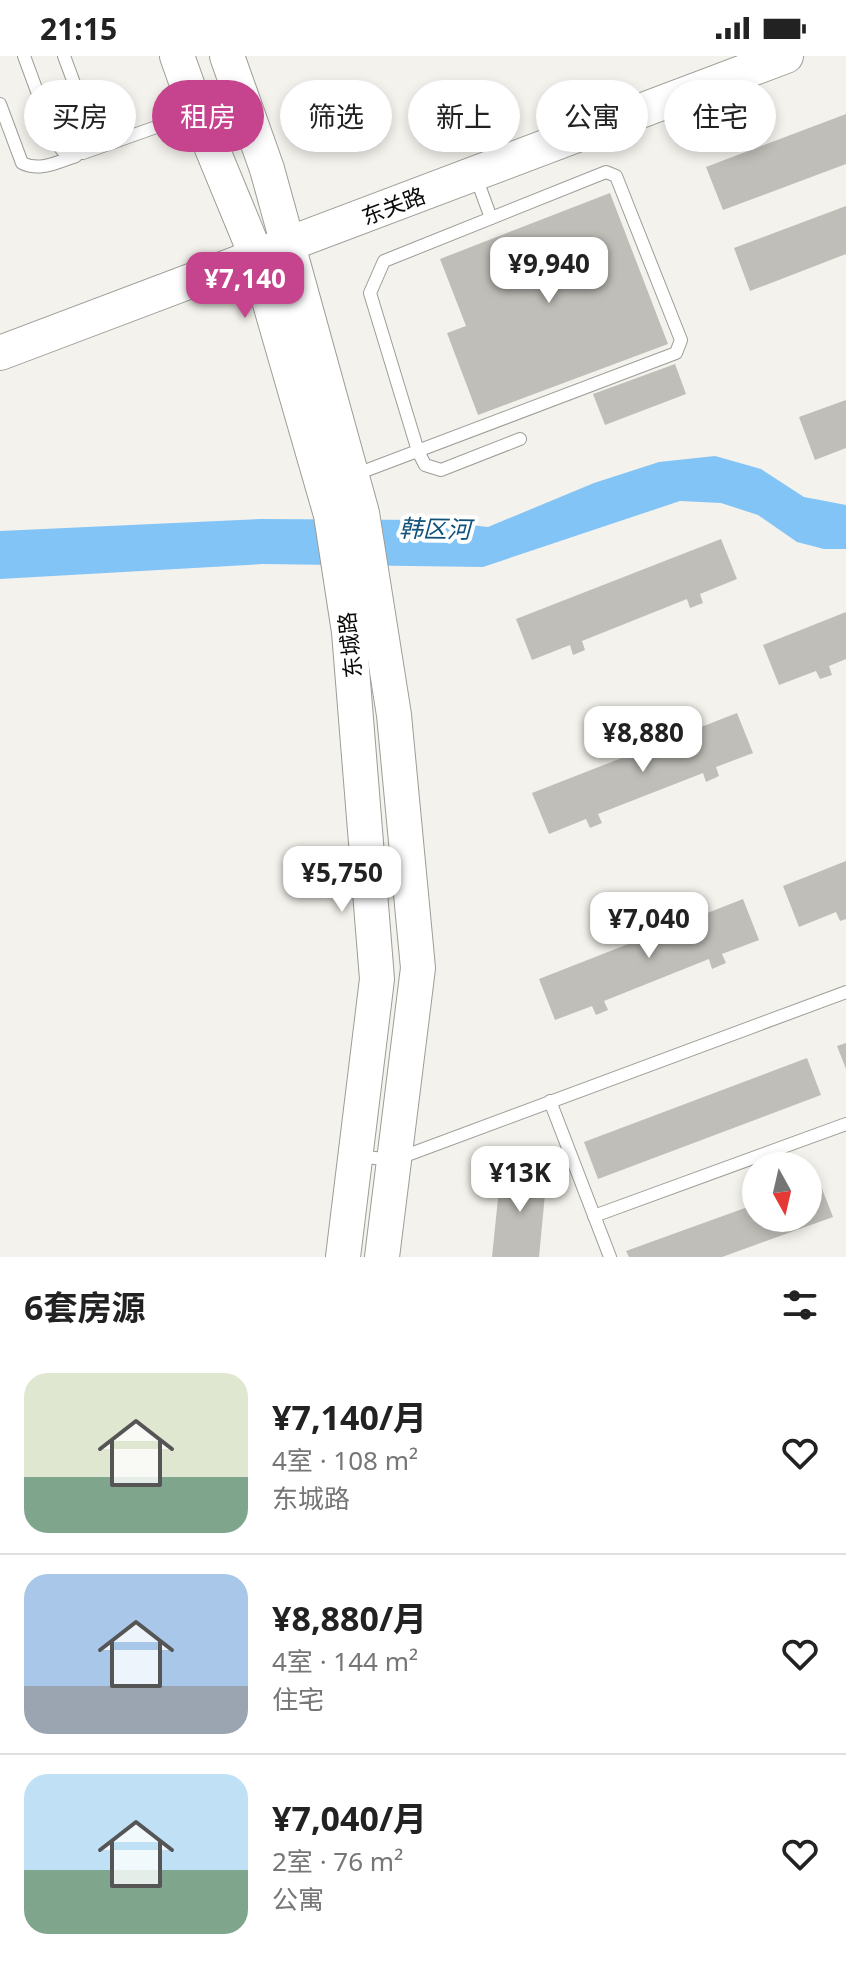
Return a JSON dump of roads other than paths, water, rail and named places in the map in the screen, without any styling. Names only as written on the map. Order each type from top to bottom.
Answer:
[{"type":"main road","name":"东城路","points":[[177,56],[186,80]]},
{"type":"main road","name":"东城路","points":[[227,56],[235,80]]},
{"type":"main road","name":"东关路","points":[[0,353],[786,56]]},
{"type":"main road","name":"东城路","points":[[214,152],[256,255],[346,514],[356,569],[394,715],[418,968],[382,1257]]},
{"type":"main road","name":"东城路","points":[[261,152],[351,476],[346,514]]},
{"type":"main road","name":"东城路","points":[[343,1257],[377,979],[349,632],[356,569]]},
{"type":"lane","points":[[24,56],[56,143],[65,153],[83,153]]},
{"type":"lane","points":[[64,56],[73,80]]},
{"type":"lane","points":[[0,104],[22,163],[42,167],[86,152]]},
{"type":"lane","points":[[351,476],[418,451],[676,353],[681,340],[616,176],[606,172],[384,261],[370,293],[418,451],[425,465],[441,470],[520,439]]},
{"type":"lane","points":[[475,174],[491,218]]},
{"type":"lane","points":[[355,1156],[394,1160],[846,992]]},
{"type":"lane","points":[[550,1101],[610,1257]]},
{"type":"lane","points":[[594,1216],[846,1124]]},
{"type":"water","name":"韩区河","points":[[715,456],[761,469],[804,497],[846,505],[846,549],[824,549],[797,542],[758,515],[721,503],[680,501],[483,567],[263,564],[0,579],[0,531],[260,519],[427,520],[488,527],[594,483],[659,462]]}]
